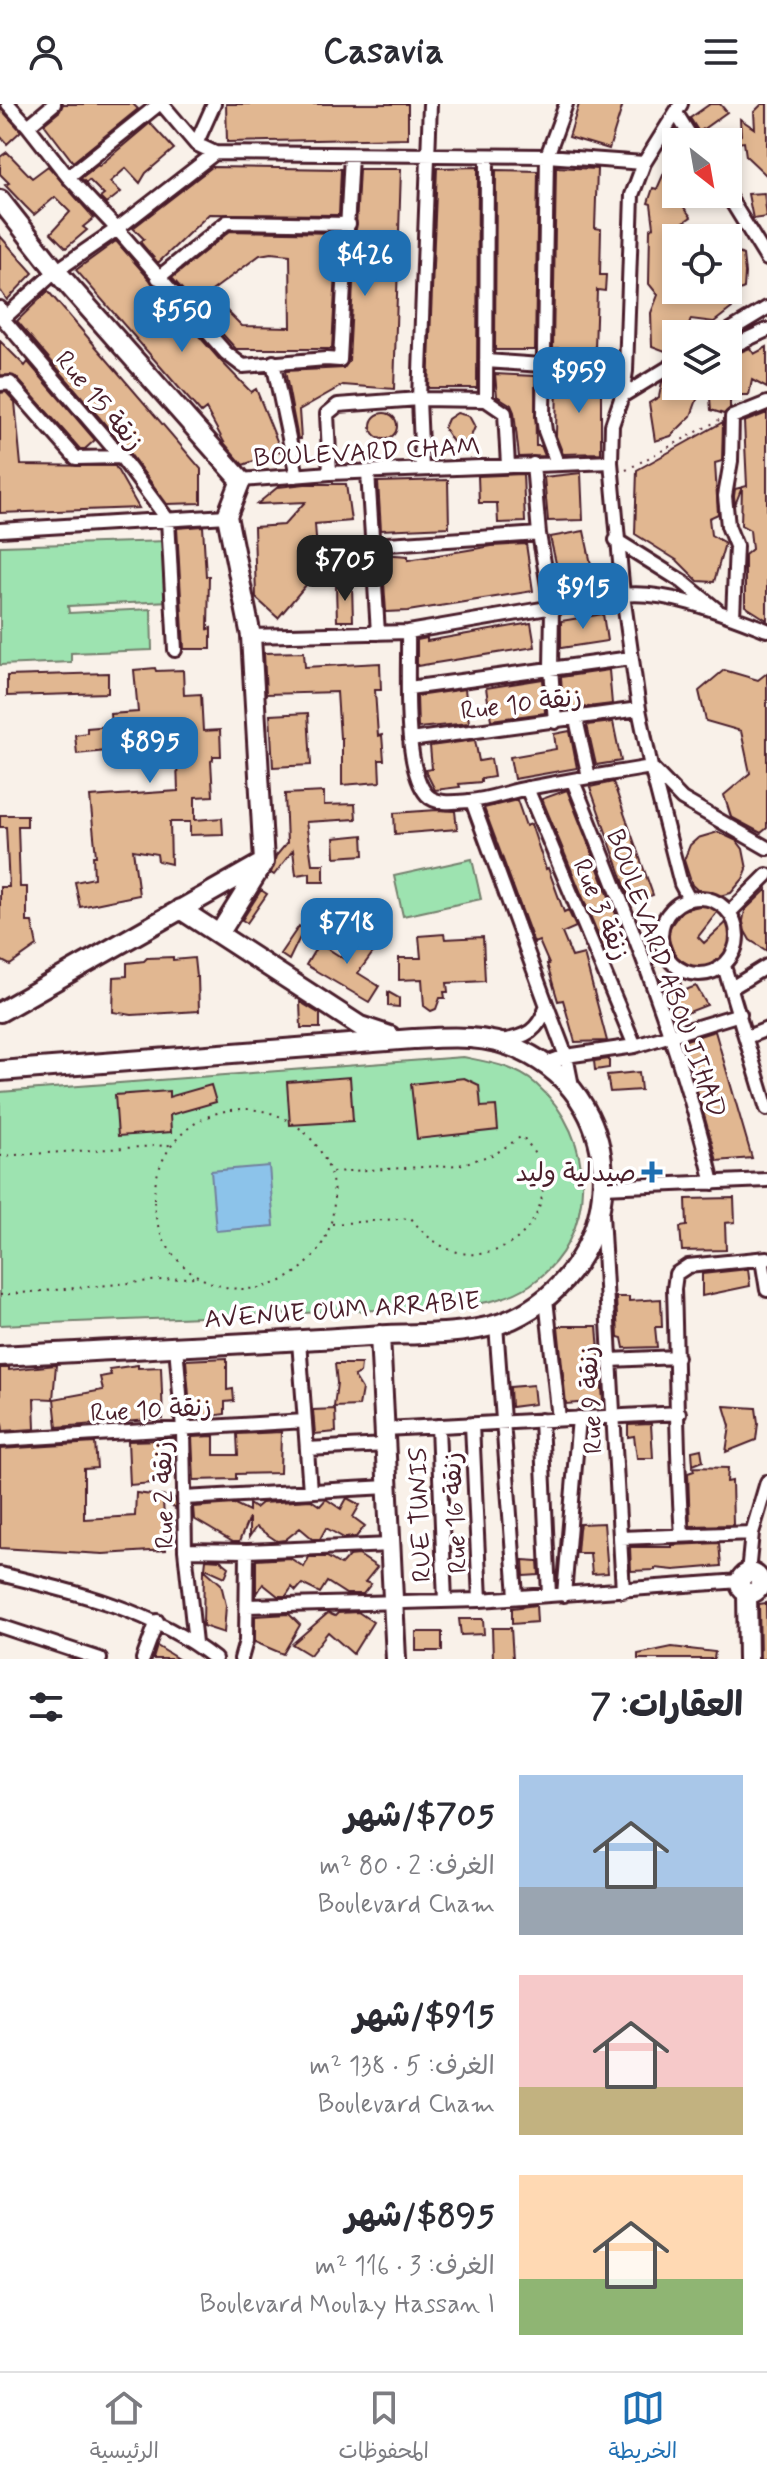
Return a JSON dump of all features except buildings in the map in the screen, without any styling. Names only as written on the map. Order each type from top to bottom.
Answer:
[{"type":"street","points":[[8,104],[158,278],[226,353],[243,366],[340,360],[351,155]]},
{"type":"street","points":[[28,126],[54,104]]},
{"type":"street","points":[[68,177],[160,104],[196,144],[215,153],[547,156],[644,163]]},
{"type":"street","points":[[196,144],[214,104]]},
{"type":"street","points":[[422,469],[419,399],[430,104]]},
{"type":"street","points":[[557,463],[545,431],[547,156],[566,104]]},
{"type":"street","points":[[679,108],[688,128]]},
{"type":"street","points":[[679,108],[644,163],[632,195],[626,371],[622,396],[612,425],[611,462],[616,540],[639,709],[681,884],[689,899]]},
{"type":"street","points":[[1,315],[215,153]]},
{"type":"street","points":[[486,400],[487,157]]},
{"type":"street","points":[[0,200],[56,271],[241,480],[227,516],[251,636],[264,862],[219,934]]},
{"type":"street","points":[[736,208],[767,259]]},
{"type":"street","points":[[158,278],[227,222],[349,224]]},
{"type":"street","points":[[742,323],[767,308]]},
{"type":"street","name":"Rue 15 زنقة","points":[[1,315],[121,457],[168,520]]},
{"type":"street","points":[[742,342],[767,330]]},
{"type":"street","points":[[486,361],[626,371]]},
{"type":"street","points":[[273,362],[297,476]]},
{"type":"street","points":[[622,396],[662,372]]},
{"type":"street","points":[[0,384],[10,383],[76,458],[121,457]]},
{"type":"street","points":[[330,473],[327,414],[338,405],[419,399],[486,400],[505,413],[508,465]]},
{"type":"street","points":[[728,616],[736,546],[728,526],[725,496],[731,461],[732,417],[767,403]]},
{"type":"street","name":"BOULEVARD CHAM","points":[[241,480],[330,473],[611,462]]},
{"type":"street","points":[[533,464],[539,534],[552,609],[551,668],[555,722]]},
{"type":"street","points":[[368,472],[378,633]]},
{"type":"street","points":[[0,530],[227,516]]},
{"type":"street","points":[[168,520],[175,650]]},
{"type":"street","points":[[373,545],[539,534]]},
{"type":"street","points":[[616,540],[683,582],[728,616]]},
{"type":"street","points":[[251,636],[408,632],[639,593],[662,596],[767,630]]},
{"type":"street","points":[[408,632],[410,740],[419,782],[432,799],[472,801],[527,788],[651,767]]},
{"type":"street","points":[[409,688],[631,658]]},
{"type":"street","name":"Rue 10 زنقة","points":[[410,740],[639,709]]},
{"type":"street","points":[[576,719],[589,777]]},
{"type":"street","points":[[651,767],[682,799],[767,848]]},
{"type":"street","name":"BOULEVARD ABOU JIHAD","points":[[573,781],[643,957],[692,1098],[713,1183]]},
{"type":"street","name":"Rue 3 زنقة","points":[[527,788],[635,1046]]},
{"type":"street","points":[[472,801],[566,1056],[574,1094]]},
{"type":"street","points":[[0,1012],[264,862]]},
{"type":"street","points":[[730,912],[767,875]]},
{"type":"street","points":[[689,899],[711,900],[730,912],[738,934],[732,957],[724,966],[694,975],[674,966],[662,948],[661,936],[668,913],[689,899]]},
{"type":"street","points":[[180,909],[360,1026],[379,1035],[413,1039]]},
{"type":"street","points":[[643,957],[662,948]]},
{"type":"street","points":[[724,966],[733,987],[767,1109]]},
{"type":"street","points":[[733,987],[767,966]]},
{"type":"street","points":[[497,1042],[532,1033],[541,1023],[547,1006]]},
{"type":"street","points":[[544,1064],[566,1056],[635,1046],[740,1014]]},
{"type":"street","points":[[747,1037],[767,1029]]},
{"type":"street","name":"AVENUE OUM ARRABIE","points":[[0,1356],[462,1330],[496,1325],[533,1309],[571,1275],[585,1255],[595,1232],[604,1184],[596,1136],[574,1094],[544,1064],[519,1050],[474,1037],[413,1039]]},
{"type":"street","points":[[0,1071],[413,1039]]},
{"type":"street","points":[[604,1184],[767,1180]]},
{"type":"street","name":"Rue 9 زنقة","points":[[601,1207],[623,1591]]},
{"type":"street","points":[[682,1535],[677,1470],[676,1274],[688,1266],[765,1259],[767,1290]]},
{"type":"street","points":[[546,1299],[559,1419]]},
{"type":"street","points":[[496,1325],[516,1596]]},
{"type":"street","points":[[380,1335],[396,1659]]},
{"type":"street","points":[[299,1341],[310,1491]]},
{"type":"street","name":"Rue 2 زنقة","points":[[176,1346],[183,1429],[185,1550],[195,1643]]},
{"type":"street","points":[[610,1360],[677,1357]]},
{"type":"street","points":[[307,1449],[438,1426],[679,1413]]},
{"type":"street","points":[[564,1595],[579,1418]]},
{"type":"street","points":[[541,1420],[549,1595]]},
{"type":"street","name":"Rue 10 زنقة","points":[[0,1440],[305,1421]]},
{"type":"street","name":"Rue 16 زنقة","points":[[472,1424],[480,1600]]},
{"type":"street","name":"RUE TUNIS","points":[[438,1426],[445,1601]]},
{"type":"street","points":[[748,1659],[752,1533],[767,1482]]},
{"type":"street","points":[[184,1498],[388,1487]]},
{"type":"street","points":[[620,1538],[752,1533]]},
{"type":"street","points":[[185,1550],[247,1551],[391,1545]]},
{"type":"street","points":[[241,1659],[246,1641],[247,1551]]},
{"type":"street","points":[[0,1574],[55,1586],[157,1621],[195,1643],[215,1659]]},
{"type":"street","points":[[247,1606],[480,1600],[752,1583]]},
{"type":"street","points":[[143,1659],[157,1621]]},
{"type":"street","points":[[0,1626],[100,1659]]},
{"type":"path","points":[[612,477],[717,421],[732,417]]},
{"type":"path","points":[[238,1108],[269,1111],[298,1124],[320,1147],[331,1172],[335,1207],[326,1238],[308,1263],[282,1281],[251,1289],[223,1287],[196,1276],[175,1258],[160,1233],[153,1206],[156,1177],[172,1145],[185,1129],[210,1114],[238,1108]]},
{"type":"path","points":[[330,1224],[411,1218],[424,1236],[444,1249],[467,1255],[491,1253],[513,1243],[530,1226],[540,1204],[543,1180],[537,1157],[522,1136],[495,1154],[459,1165],[331,1172]]},
{"type":"path","points":[[0,1156],[172,1145]]},
{"type":"path","points":[[0,1295],[196,1276]]},
{"type":"green space","points":[[168,541],[170,601],[68,606],[69,613],[151,609],[152,650],[71,653],[71,662],[0,665],[0,546]]},
{"type":"green space","points":[[472,859],[481,899],[403,916],[394,876]]},
{"type":"green space","points":[[463,1057],[511,1069],[536,1084],[556,1106],[571,1131],[579,1158],[582,1186],[579,1214],[569,1241],[553,1265],[530,1285],[494,1300],[455,1307],[0,1325],[0,1092]]},
{"type":"water","points":[[269,1166],[274,1226],[216,1231],[211,1171]]},
{"type":"place","name":"صيدلية وليد","points":[[652,1172]]}]
